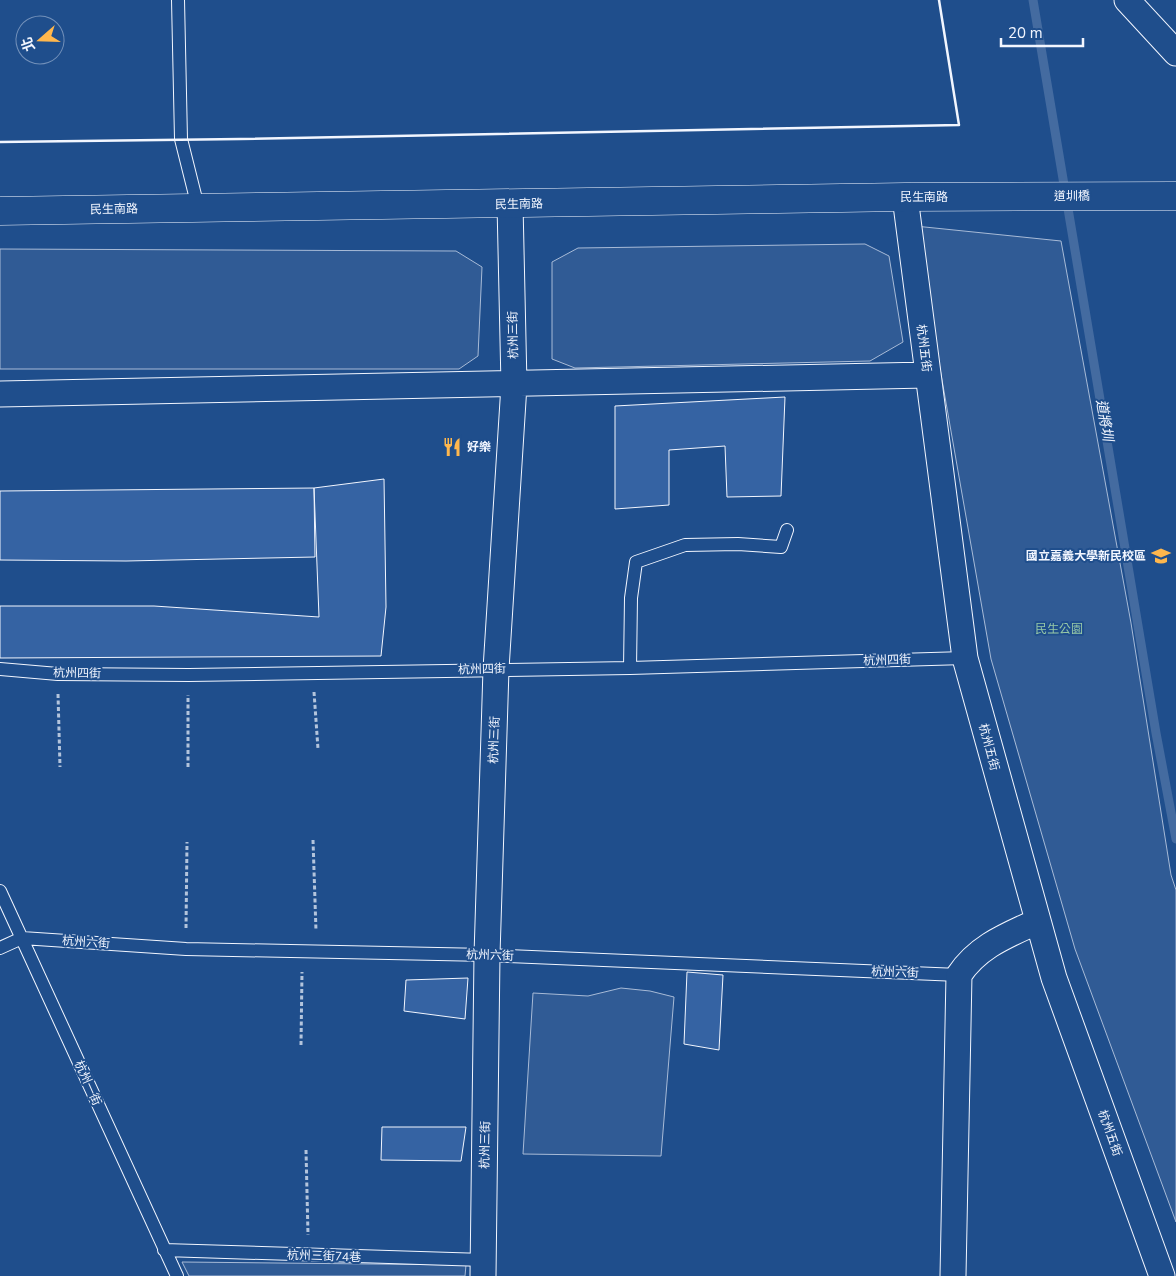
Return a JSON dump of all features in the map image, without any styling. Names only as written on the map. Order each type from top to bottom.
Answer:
[{"type":"main road","name":"民生南路","points":[[0,212],[198,207],[1038,196]]},
{"type":"main road","name":"道圳橋","points":[[1038,196],[1176,196]]},
{"type":"street","points":[[1127,0],[1176,53]]},
{"type":"street","name":"杭州五街","points":[[905,197],[965,658],[1054,978],[1162,1276]]},
{"type":"street","name":"杭州三街","points":[[483,1268],[487,955],[496,669],[514,385],[510,204]]},
{"type":"street","points":[[0,394],[514,385],[927,375]]},
{"type":"street","points":[[953,1276],[959,974],[969,959],[993,942],[1038,921]]},
{"type":"lane","points":[[178,0],[181,139],[198,207]]},
{"type":"lane","points":[[630,668],[631,598],[636,562],[685,546],[738,544],[781,547],[786,530]]},
{"type":"lane","name":"杭州四街","points":[[0,669],[58,674],[189,675],[630,668],[965,658]]},
{"type":"lane","name":"杭州一街","points":[[0,891],[177,1276]]},
{"type":"lane","points":[[0,948],[22,938]]},
{"type":"lane","name":"杭州六街","points":[[22,938],[186,949],[487,955],[959,974]]},
{"type":"lane","name":"杭州三街74巷","points":[[164,1250],[309,1255],[483,1268]]},
{"type":"path","points":[[313,672],[318,749]]},
{"type":"path","points":[[58,674],[60,768]]},
{"type":"path","points":[[188,766],[189,675]]},
{"type":"path","points":[[313,840],[317,951]]},
{"type":"path","points":[[186,949],[187,842]]},
{"type":"path","points":[[301,1045],[302,951]]},
{"type":"path","points":[[306,1150],[309,1255]]},
{"type":"shaded area","name":"民生公園","points":[[915,226],[1061,241],[1131,623],[1171,875],[1176,890],[1176,1222],[1075,949],[991,659]]},
{"type":"shaded area","points":[[865,244],[889,256],[903,342],[870,361],[575,368],[552,359],[552,262],[578,248]]},
{"type":"shaded area","points":[[0,249],[456,251],[482,267],[478,356],[459,369],[0,369]]},
{"type":"shaded area","points":[[621,988],[650,991],[674,997],[661,1156],[523,1154],[533,993],[588,996]]},
{"type":"shaded area","points":[[182,1262],[466,1265],[465,1276],[189,1276]]},
{"type":"building","points":[[785,397],[781,496],[727,497],[725,446],[669,450],[669,505],[615,509],[615,406]]},
{"type":"building","points":[[384,479],[386,607],[381,656],[0,658],[0,606],[154,606],[319,617],[314,488]]},
{"type":"building","points":[[314,488],[315,557],[126,561],[0,560],[0,491]]},
{"type":"building","points":[[687,972],[723,975],[719,1050],[684,1044]]},
{"type":"building","points":[[468,978],[465,1019],[404,1011],[406,980]]},
{"type":"building","points":[[382,1127],[466,1127],[461,1161],[381,1160]]},
{"type":"waterway","name":"道將圳","points":[[1033,0],[1156,733],[1176,839]]},
{"type":"wall","points":[[0,142],[959,125],[939,0]]},
{"type":"place","name":"好樂","points":[[452,447]]},
{"type":"place","name":"國立嘉義大學新民校區","points":[[1161,556]]}]
